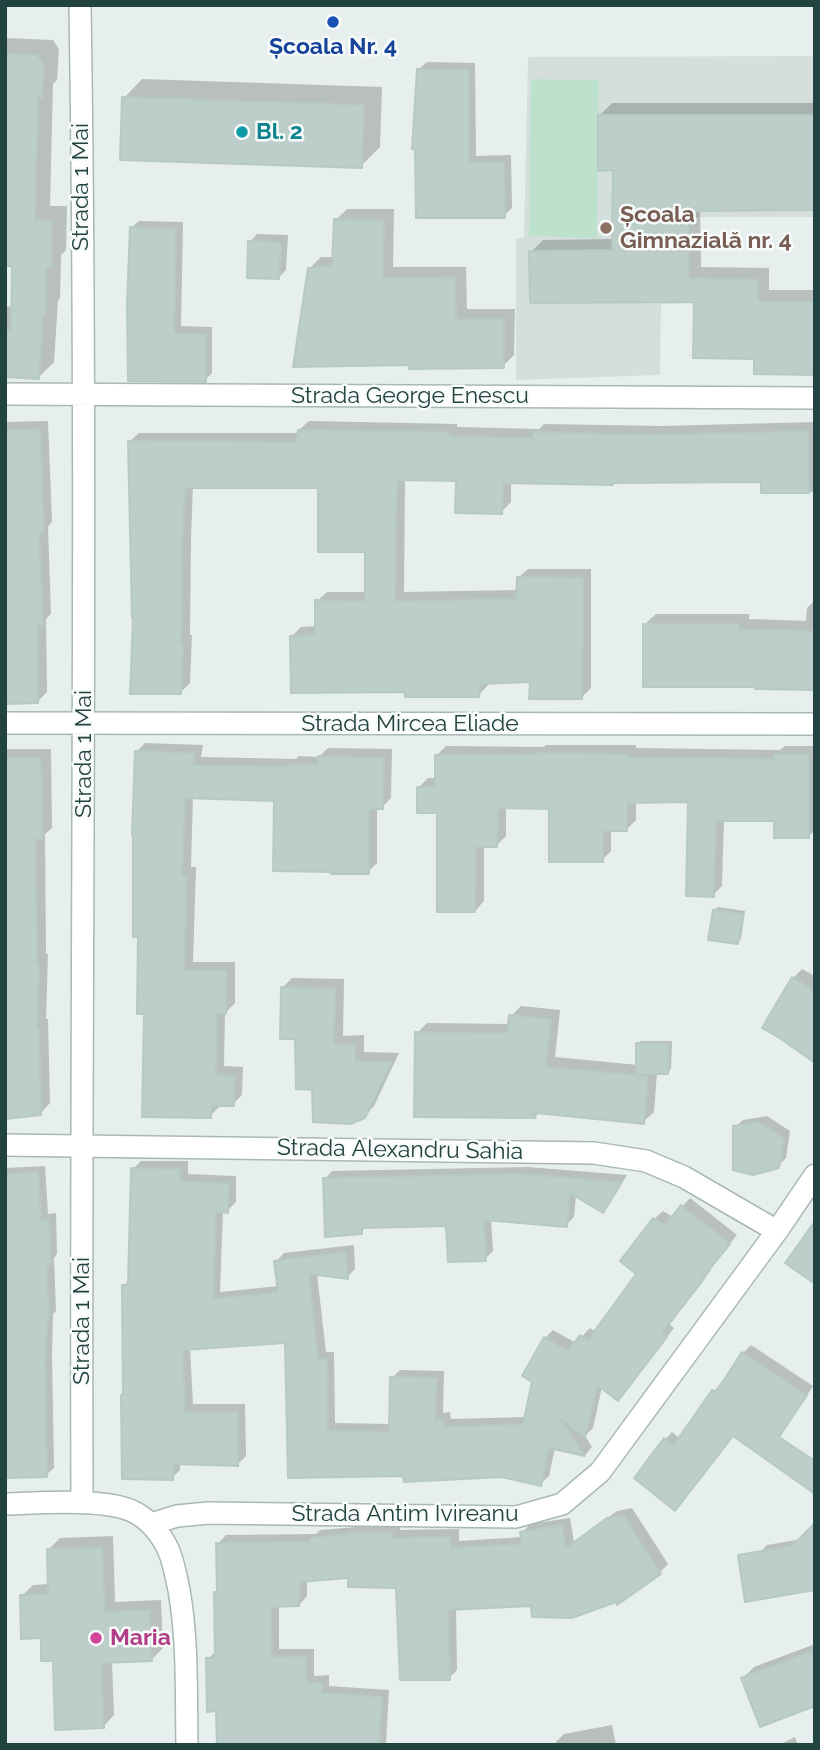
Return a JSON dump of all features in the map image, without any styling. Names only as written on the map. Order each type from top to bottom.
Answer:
[{"type":"street","name":"Strada 1 Mai","points":[[80,5],[84,724],[82,1503]]},
{"type":"street","name":"Strada George Enescu","points":[[5,394],[815,398]]},
{"type":"street","name":"Strada Mircea Eliade","points":[[5,723],[815,724]]},
{"type":"street","name":"Strada Alexandru Sahia","points":[[5,1145],[594,1153],[646,1161],[684,1177],[777,1230]]},
{"type":"street","name":"Strada Antim Ivireanu","points":[[151,1524],[177,1516],[208,1513],[516,1517],[562,1504],[600,1472],[815,1175]]},
{"type":"street","points":[[5,1504],[82,1503],[117,1506],[134,1511],[151,1524],[168,1549],[182,1606],[187,1745]]},
{"type":"shaded area","name":"Școala Gimnazială nr. 4","points":[[815,56],[815,217],[689,217],[689,303],[661,304],[660,375],[516,380],[516,239],[524,237],[528,57]]},
{"type":"green space","points":[[531,79],[599,80],[597,238],[529,236]]},
{"type":"building","points":[[5,54],[37,55],[44,65],[42,98],[38,97],[35,220],[52,221],[52,267],[46,267],[39,379],[5,377],[5,331],[11,331],[12,266],[5,266]]},
{"type":"building","points":[[417,69],[469,70],[469,163],[504,162],[505,218],[416,218],[415,149],[412,149]]},
{"type":"building","name":"Bl. 2","points":[[122,97],[364,105],[362,168],[120,160]]},
{"type":"building","points":[[598,115],[815,115],[815,210],[689,211],[689,278],[758,280],[758,301],[815,302],[815,375],[754,374],[754,359],[693,358],[694,302],[530,303],[529,251],[612,250],[613,170],[598,171]]},
{"type":"building","points":[[334,219],[384,220],[383,278],[455,277],[456,320],[504,319],[504,368],[409,369],[409,365],[293,367],[308,268],[332,266]]},
{"type":"building","points":[[130,227],[176,229],[174,333],[206,334],[206,382],[128,381]]},
{"type":"building","points":[[248,241],[281,242],[279,279],[247,278]]},
{"type":"building","points":[[40,429],[44,533],[39,533],[43,625],[38,625],[38,703],[5,704],[5,430]]},
{"type":"building","points":[[298,430],[449,432],[449,436],[533,438],[533,432],[651,435],[808,431],[809,493],[761,493],[761,482],[613,485],[503,483],[502,514],[455,513],[456,481],[397,480],[395,601],[516,599],[517,577],[583,578],[582,699],[529,699],[530,682],[480,684],[479,697],[405,697],[405,692],[291,693],[290,636],[315,635],[315,600],[365,601],[365,552],[318,552],[318,488],[185,488],[181,694],[130,694],[133,618],[128,441],[297,442]]},
{"type":"building","points":[[643,624],[739,624],[739,629],[815,631],[815,690],[643,687]]},
{"type":"building","points":[[135,751],[195,753],[193,765],[288,767],[288,764],[317,765],[318,756],[384,758],[383,809],[369,809],[369,874],[273,871],[274,801],[185,798],[182,876],[187,876],[184,970],[227,970],[226,1014],[217,1014],[216,1075],[235,1076],[234,1106],[211,1106],[211,1118],[142,1117],[144,1014],[137,1014],[138,937],[133,937]]},
{"type":"building","points":[[535,753],[774,759],[774,754],[809,754],[809,838],[774,838],[774,821],[716,821],[714,897],[686,896],[688,802],[627,803],[627,831],[603,831],[603,862],[549,862],[549,809],[498,808],[497,847],[476,847],[475,912],[437,912],[437,813],[417,813],[417,787],[435,787],[435,755]]},
{"type":"building","points":[[5,758],[41,758],[43,839],[36,839],[39,963],[37,1028],[41,1115],[5,1119]]},
{"type":"building","points":[[713,910],[743,914],[738,944],[708,940]]},
{"type":"building","points":[[792,977],[815,991],[815,1063],[762,1028]]},
{"type":"building","points":[[281,987],[335,988],[334,1045],[355,1044],[355,1061],[391,1062],[365,1118],[350,1124],[313,1122],[312,1090],[296,1089],[295,1039],[280,1039]]},
{"type":"building","points":[[509,1015],[551,1019],[546,1067],[648,1076],[644,1124],[527,1112],[536,1118],[414,1117],[415,1032],[507,1033]]},
{"type":"building","points":[[636,1043],[669,1044],[668,1074],[636,1074]]},
{"type":"building","points":[[759,1122],[784,1139],[779,1168],[753,1175],[733,1170],[733,1126]]},
{"type":"building","points":[[131,1168],[180,1169],[181,1182],[229,1183],[228,1213],[216,1212],[213,1299],[278,1292],[274,1261],[346,1252],[348,1279],[309,1274],[318,1360],[327,1359],[328,1431],[389,1432],[390,1377],[437,1378],[435,1420],[443,1420],[443,1427],[523,1424],[532,1382],[522,1376],[544,1337],[568,1351],[580,1335],[588,1340],[636,1274],[620,1261],[653,1218],[665,1225],[681,1205],[730,1244],[662,1333],[667,1337],[618,1401],[597,1385],[585,1438],[560,1418],[585,1456],[549,1448],[541,1486],[502,1477],[404,1482],[403,1476],[288,1478],[285,1343],[183,1350],[185,1412],[238,1412],[238,1466],[173,1464],[173,1480],[122,1479],[122,1285],[128,1285]]},
{"type":"building","points":[[38,1172],[41,1220],[49,1220],[51,1264],[47,1264],[49,1321],[45,1363],[47,1477],[5,1478],[5,1174]]},
{"type":"building","points":[[519,1174],[622,1182],[603,1213],[570,1193],[567,1227],[484,1220],[486,1261],[448,1262],[446,1226],[362,1228],[362,1234],[325,1237],[323,1178]]},
{"type":"building","points":[[815,1221],[815,1284],[785,1263]]},
{"type":"building","points":[[742,1352],[807,1395],[779,1437],[815,1461],[815,1494],[733,1436],[675,1511],[634,1478],[664,1438],[673,1446],[712,1390],[716,1392]]},
{"type":"building","points":[[624,1516],[661,1574],[617,1605],[616,1602],[572,1618],[532,1617],[531,1606],[448,1610],[450,1680],[400,1680],[396,1588],[348,1587],[348,1578],[300,1582],[299,1606],[271,1607],[272,1657],[306,1656],[307,1683],[322,1683],[322,1693],[382,1697],[379,1745],[217,1745],[216,1711],[207,1712],[206,1658],[215,1658],[216,1543],[310,1542],[310,1538],[348,1532],[393,1533],[393,1538],[451,1537],[451,1548],[522,1544],[520,1532],[562,1525],[566,1548],[607,1518]]},
{"type":"building","points":[[815,1523],[815,1590],[745,1602],[738,1555],[792,1546]]},
{"type":"building","name":"Maria","points":[[102,1547],[105,1612],[150,1610],[152,1661],[101,1663],[104,1728],[55,1730],[53,1661],[41,1661],[41,1638],[21,1639],[20,1595],[48,1594],[47,1549]]},
{"type":"building","points":[[815,1650],[815,1706],[760,1727],[741,1678]]},
{"type":"place","name":"Școala Nr. 4","points":[[333,22]]},
{"type":"place","name":"Bl. 2","points":[[242,132]]},
{"type":"place","name":"Școala Gimnazială nr. 4","points":[[606,228]]},
{"type":"place","name":"Maria","points":[[96,1638]]}]
